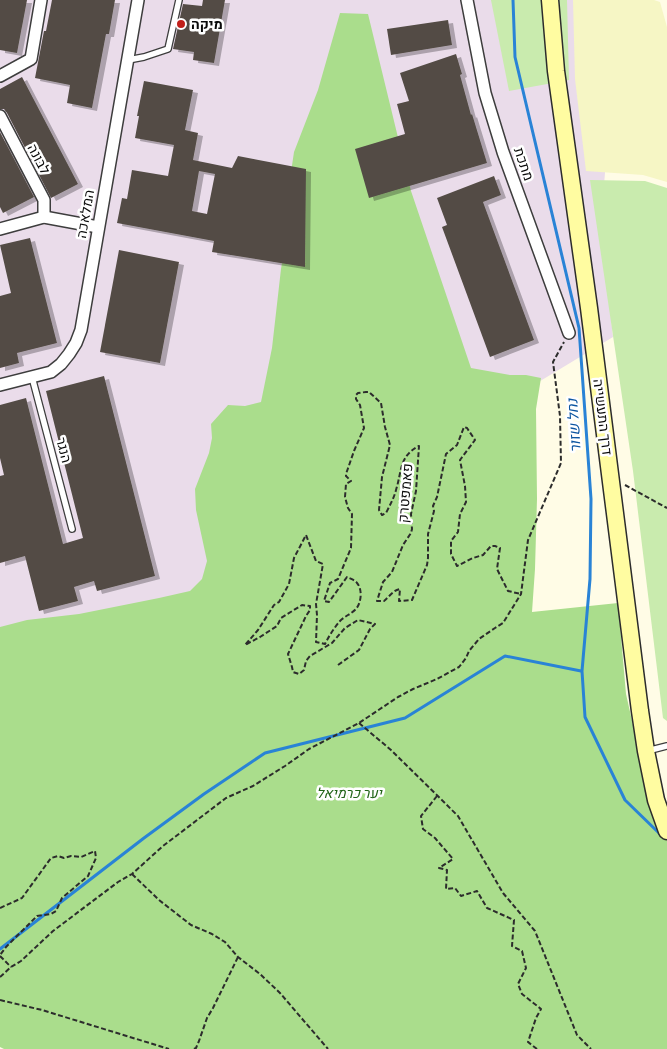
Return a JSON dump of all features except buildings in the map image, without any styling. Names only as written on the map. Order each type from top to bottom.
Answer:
[{"type":"street","points":[[0,76],[31,59],[41,0]]},
{"type":"street","name":"המלאכה","points":[[0,385],[51,372],[69,354],[81,330],[138,0]]},
{"type":"street","name":"מתכת","points":[[467,0],[488,102],[503,152],[568,333]]},
{"type":"street","name":"דרך התעשייה","points":[[550,0],[556,71],[589,308],[640,711],[656,800],[667,831]]},
{"type":"street","name":"לבונה","points":[[0,116],[44,200],[44,217]]},
{"type":"street","points":[[1,226],[44,217],[98,227]]},
{"type":"lane","points":[[128,60],[168,49],[179,0]]},
{"type":"lane","name":"הנגר","points":[[32,377],[72,529]]},
{"type":"lane","points":[[646,751],[667,746]]},
{"type":"path","points":[[0,977],[11,967],[21,962],[53,931],[118,882],[132,874],[163,846],[226,798],[254,786],[309,749],[359,724],[398,697],[459,667],[469,650],[479,639],[503,623],[521,594],[528,540],[561,464],[560,416],[553,362],[568,333]]},
{"type":"path","name":"פאמפטרק","points":[[338,666],[359,650],[374,624],[358,620],[345,628],[332,644],[310,656],[306,661],[304,670],[299,674],[293,672],[288,654],[310,610],[310,606],[302,605],[280,618],[277,626],[260,638],[245,645],[258,630],[274,605],[279,602],[290,584],[294,558],[306,535],[316,561],[323,564],[316,604],[316,642],[325,644],[341,620],[356,608],[359,602],[361,594],[359,586],[348,577],[329,602],[324,601],[330,584],[338,579],[351,548],[352,514],[345,497],[346,484],[350,481],[346,474],[364,428],[360,405],[356,399],[358,393],[369,392],[381,403],[390,445],[382,477],[379,510],[382,514],[386,513],[396,491],[403,462],[410,451],[419,446],[416,491],[411,514],[411,533],[403,545],[392,572],[383,582],[377,601],[384,601],[398,589],[400,590],[399,601],[412,600],[428,558],[428,534],[446,454],[457,445],[464,427],[467,428],[475,440],[460,460],[466,502],[460,514],[458,532],[451,541],[451,554],[457,566],[483,555],[491,546],[500,548],[497,569],[508,591],[521,594]]},
{"type":"path","points":[[610,476],[667,508]]},
{"type":"path","points":[[359,724],[391,750],[458,816],[503,893],[534,931],[577,1035],[591,1049]]},
{"type":"path","points":[[437,796],[421,816],[423,830],[435,838],[452,859],[439,868],[447,870],[446,889],[455,888],[462,896],[477,892],[487,908],[514,920],[512,946],[522,951],[526,968],[518,984],[522,994],[541,1009],[528,1042],[537,1049]]},
{"type":"path","points":[[0,908],[22,898],[51,858],[58,856],[64,858],[71,856],[81,857],[95,851],[96,858],[88,876],[62,898],[60,906],[56,911],[51,914],[37,916],[6,947],[0,956],[11,967]]},
{"type":"path","points":[[132,874],[173,912],[191,925],[225,942],[238,957],[280,993],[328,1049]]},
{"type":"path","points":[[194,1049],[199,1041],[207,1018],[238,957]]},
{"type":"path","points":[[0,1000],[42,1010],[170,1049]]},
{"type":"shaded area","points":[[0,0],[619,0],[601,222],[613,337],[170,605],[0,643]]},
{"type":"green space","points":[[491,0],[567,0],[569,80],[509,91]]},
{"type":"green space","points":[[573,0],[654,0],[660,2],[667,27],[667,182],[643,175],[586,171],[575,79]]},
{"type":"green space","name":"יער כרמיאל","points":[[340,13],[368,14],[411,191],[471,368],[541,378],[536,409],[537,499],[532,612],[618,603],[626,694],[646,783],[667,803],[667,1049],[4,1049],[0,1047],[0,627],[27,620],[79,614],[190,591],[202,579],[207,561],[196,510],[195,489],[209,453],[212,438],[211,424],[228,405],[245,406],[261,402],[272,348],[286,238],[294,152],[318,90]]},
{"type":"green space","points":[[590,180],[645,181],[667,188],[667,721],[663,718],[633,471]]},
{"type":"waterway","name":"נחל שזור","points":[[513,0],[515,57],[579,328],[591,499],[590,579],[582,671],[585,717],[625,800],[660,834]]},
{"type":"waterway","points":[[0,949],[144,838],[204,794],[265,753],[405,718],[505,656],[581,671]]},
{"type":"place","name":"מיקה","points":[[181,24]]}]
